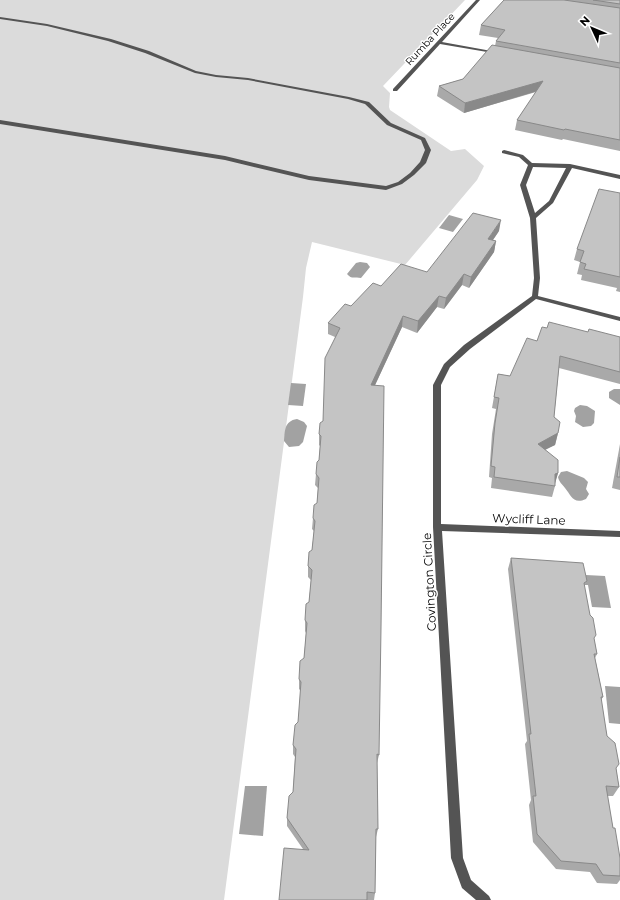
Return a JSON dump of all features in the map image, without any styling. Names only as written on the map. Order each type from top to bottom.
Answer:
[{"type":"street","name":"Rumba Place","points":[[395,90],[440,43],[478,0]]},
{"type":"street","points":[[0,18],[47,25],[109,40],[124,46],[147,52],[194,72],[255,81],[349,98],[367,103],[389,124],[423,139],[428,150],[423,164],[412,174],[400,183],[386,188],[309,178],[218,157],[0,122]]},
{"type":"street","points":[[440,43],[500,54]]},
{"type":"street","points":[[504,152],[521,156],[531,164],[570,166],[620,177]]},
{"type":"street","points":[[531,164],[523,184],[533,218],[537,278],[535,297],[620,319]]},
{"type":"street","points":[[533,218],[551,202],[570,166]]},
{"type":"street","name":"Covington Circle","points":[[485,900],[466,884],[458,858],[437,527],[436,385],[447,366],[467,347],[535,297]]},
{"type":"street","name":"Wycliff Lane","points":[[437,527],[620,534]]},
{"type":"shaded area","points":[[0,0],[465,0],[383,86],[390,93],[390,110],[451,151],[465,149],[484,166],[477,180],[405,265],[312,242],[306,268],[224,900],[0,900]]},
{"type":"shaded area","points":[[449,215],[463,219],[453,232],[439,228]]},
{"type":"shaded area","points":[[356,263],[367,263],[370,267],[361,278],[349,276],[347,274]]},
{"type":"shaded area","points":[[291,383],[306,384],[303,406],[288,405]]},
{"type":"shaded area","points":[[614,389],[620,389],[620,405],[609,398],[609,392]]},
{"type":"shaded area","points":[[580,405],[587,406],[595,411],[594,423],[591,426],[583,427],[575,422],[576,416],[574,411],[575,408]]},
{"type":"shaded area","points":[[297,419],[304,422],[307,426],[303,442],[299,446],[289,447],[284,441],[286,427],[287,424]]},
{"type":"shaded area","points":[[567,471],[584,478],[588,482],[586,489],[589,494],[586,499],[582,501],[575,500],[560,482],[558,477],[561,472]]},
{"type":"shaded area","points":[[586,575],[605,576],[611,608],[592,607],[588,585],[583,585],[581,576],[586,577]]},
{"type":"shaded area","points":[[605,686],[620,687],[620,724],[609,723]]},
{"type":"shaded area","points":[[245,786],[267,786],[263,836],[239,834]]},
{"type":"building","points":[[504,0],[564,0],[620,8],[620,63],[496,41],[505,30],[481,25]]},
{"type":"building","points":[[593,0],[620,0],[620,4]]},
{"type":"building","points":[[492,45],[620,68],[620,140],[517,120],[543,81],[465,103],[439,86],[463,79]]},
{"type":"building","points":[[599,189],[620,193],[620,277],[584,269],[586,264],[580,262],[584,251],[577,249]]},
{"type":"building","points":[[473,213],[501,220],[488,239],[496,241],[471,277],[464,274],[446,298],[439,296],[418,321],[403,316],[371,385],[384,386],[379,755],[377,754],[378,829],[376,829],[375,893],[367,892],[367,900],[279,900],[284,848],[309,850],[287,818],[289,796],[293,792],[296,749],[293,745],[295,725],[298,722],[301,682],[299,679],[300,661],[304,658],[307,623],[305,620],[306,604],[309,602],[312,570],[308,566],[309,552],[312,550],[315,521],[313,518],[314,505],[317,503],[319,478],[316,474],[321,436],[319,434],[320,423],[323,421],[325,358],[340,328],[328,323],[345,304],[351,306],[373,283],[381,286],[401,264],[427,272]]},
{"type":"building","points":[[549,322],[588,332],[589,329],[620,337],[620,372],[560,356],[554,417],[560,422],[558,433],[538,444],[558,460],[558,473],[555,474],[555,486],[494,477],[495,467],[491,466],[499,398],[494,397],[498,374],[510,376],[527,338],[537,341],[542,327],[547,328]]},
{"type":"building","points":[[620,457],[620,477],[617,477]]},
{"type":"building","points":[[511,558],[583,563],[587,581],[584,583],[590,615],[593,618],[596,635],[594,638],[597,654],[594,654],[603,697],[601,697],[607,736],[615,743],[619,764],[616,768],[619,787],[606,786],[620,858],[620,876],[603,875],[596,864],[561,861],[537,834],[533,796],[536,796],[529,734],[531,734]]}]
